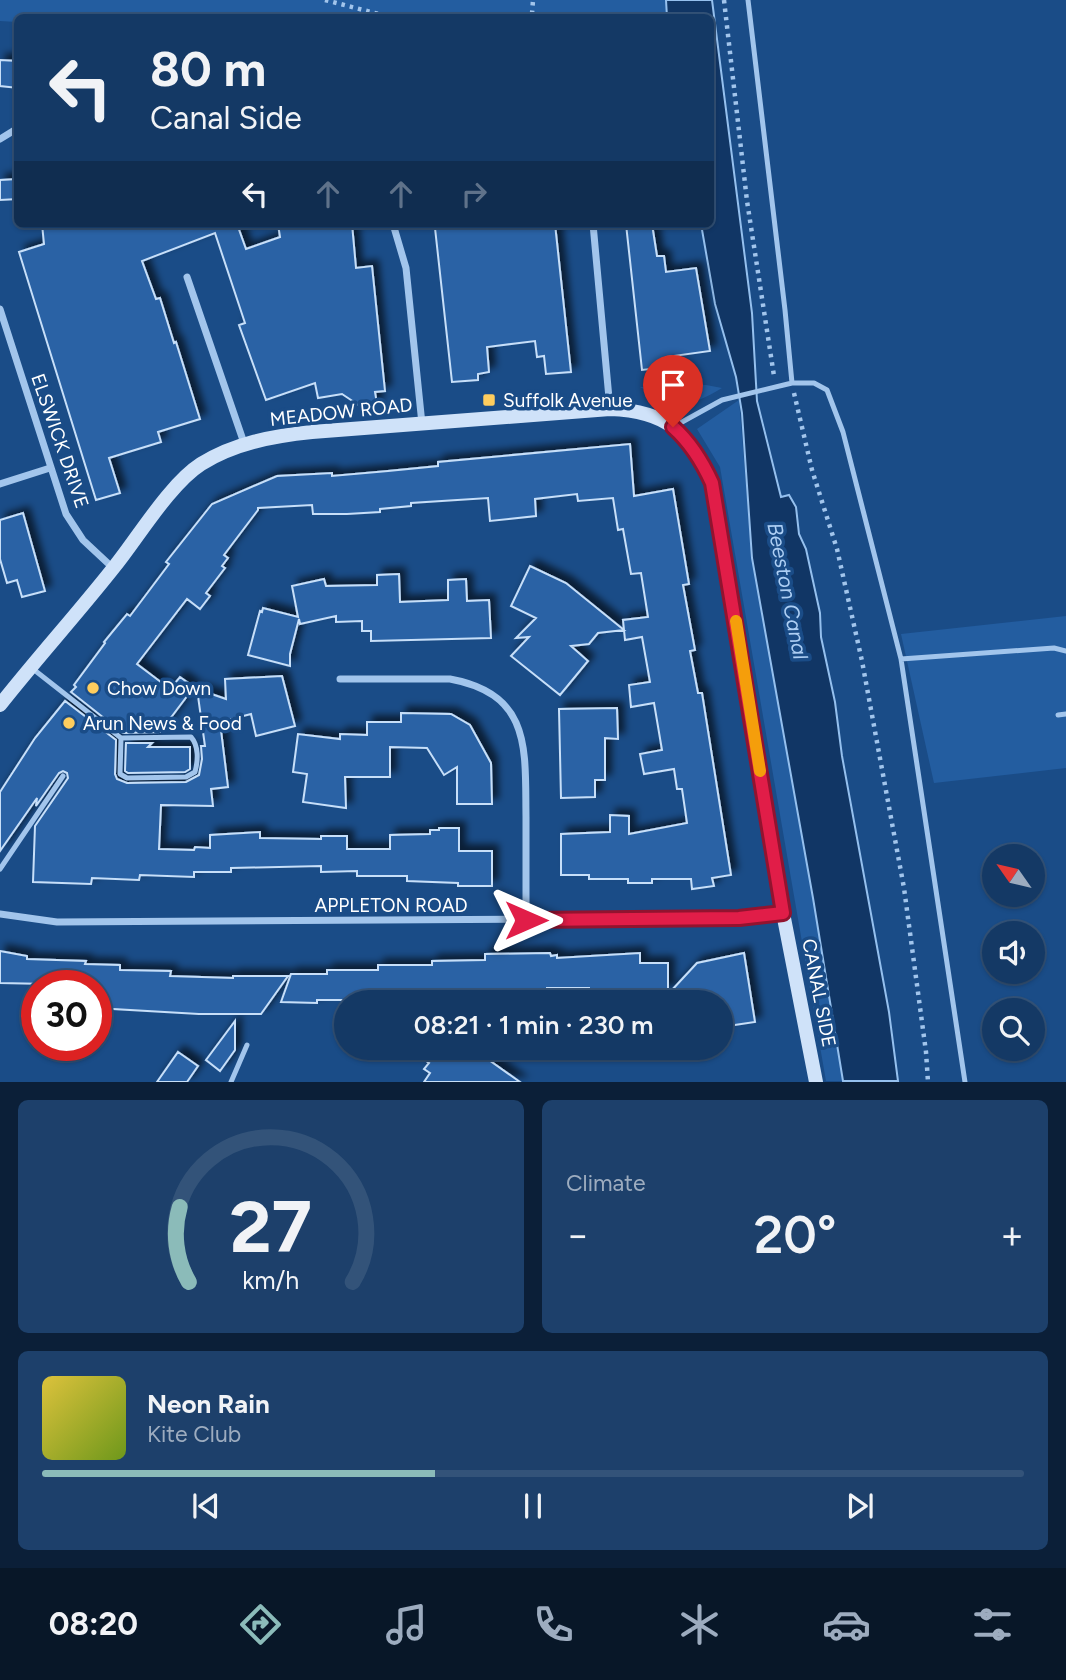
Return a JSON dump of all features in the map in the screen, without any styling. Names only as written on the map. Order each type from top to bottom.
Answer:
[{"type":"street","points":[[394,228],[407,268],[422,424]]},
{"type":"street","points":[[593,228],[610,409]]},
{"type":"street","points":[[187,277],[244,443]]},
{"type":"street","name":"ELSWICK DRIVE","points":[[0,309],[66,514],[74,529],[113,569]]},
{"type":"street","name":"MEADOW ROAD","points":[[0,705],[113,569],[174,490],[192,471],[244,443],[278,435],[610,409],[645,412],[673,427]]},
{"type":"street","name":"CANAL SIDE","points":[[673,427],[702,461],[712,483],[783,913],[816,1082]]},
{"type":"street","points":[[0,484],[50,468]]},
{"type":"street","points":[[340,679],[450,679],[479,685],[496,696],[508,710],[516,721],[526,749],[526,920]]},
{"type":"street","name":"APPLETON ROAD","points":[[0,914],[57,922],[739,918],[783,913]]},
{"type":"lane","points":[[748,0],[792,383]]},
{"type":"lane","points":[[673,427],[722,400],[792,383],[814,383],[827,390],[843,432],[901,659],[965,1082]]},
{"type":"lane","points":[[901,659],[1054,648],[1066,651]]},
{"type":"lane","points":[[31,667],[121,738],[191,737],[195,742],[195,772],[186,777],[127,778],[120,774],[121,738]]},
{"type":"lane","points":[[1058,715],[1066,714]]},
{"type":"lane","points":[[0,869],[63,776]]},
{"type":"lane","points":[[231,1082],[247,1045]]},
{"type":"path","points":[[325,0],[379,14]]},
{"type":"path","points":[[533,0],[532,14],[547,14]]},
{"type":"path","points":[[724,0],[747,201],[776,387]]},
{"type":"path","points":[[792,383],[812,470],[840,561],[862,661],[904,888],[928,1082]]},
{"type":"shaded area","points":[[0,0],[666,0],[667,14],[14,14],[14,22],[0,21]]},
{"type":"shaded area","points":[[706,385],[722,388],[699,400],[681,404],[663,399],[640,387]]},
{"type":"shaded area","points":[[739,400],[752,558],[843,1081],[826,1081],[720,467],[697,429]]},
{"type":"shaded area","points":[[1066,616],[1066,768],[934,783],[901,634]]},
{"type":"water","points":[[666,0],[712,0],[714,14],[667,14]]},
{"type":"water","name":"Beeston Canal","points":[[714,16],[752,313],[757,401],[781,497],[789,495],[796,507],[799,534],[806,549],[820,613],[821,637],[835,702],[842,756],[889,1012],[898,1081],[843,1081],[752,558],[742,413],[736,377],[715,304],[702,228],[714,228]]},
{"type":"building","points":[[0,60],[14,61],[14,88],[0,86]]},
{"type":"building","points":[[14,179],[14,199],[0,200],[0,180]]},
{"type":"building","points":[[42,228],[238,228],[246,249],[280,237],[279,228],[352,228],[356,268],[372,266],[385,391],[375,392],[377,404],[360,406],[342,394],[318,398],[315,383],[266,400],[239,325],[245,323],[215,233],[142,261],[156,299],[160,298],[200,419],[158,432],[161,442],[109,458],[120,493],[96,500],[19,252],[44,244]]},
{"type":"building","points":[[435,228],[555,228],[571,372],[546,374],[544,356],[537,357],[535,341],[487,347],[489,372],[478,374],[478,380],[452,382]]},
{"type":"building","points":[[626,228],[653,228],[657,256],[664,256],[666,272],[696,268],[710,351],[666,357],[668,377],[651,379],[650,369],[642,370]]},
{"type":"building","points":[[630,444],[634,496],[673,489],[689,584],[683,585],[695,650],[690,651],[698,693],[702,693],[731,875],[712,878],[714,886],[692,889],[691,879],[652,879],[652,883],[628,883],[628,879],[589,879],[589,875],[561,875],[561,834],[610,832],[610,815],[629,816],[629,834],[687,823],[682,789],[677,789],[674,769],[644,774],[640,754],[662,750],[654,703],[631,707],[629,685],[650,682],[642,637],[625,640],[623,620],[648,617],[641,573],[631,574],[623,529],[618,530],[613,498],[578,501],[577,494],[535,499],[536,516],[490,521],[488,498],[411,503],[411,506],[380,509],[380,512],[347,514],[313,514],[312,505],[258,508],[224,555],[228,558],[222,566],[225,568],[206,593],[210,596],[200,609],[187,599],[137,664],[170,689],[180,677],[194,687],[160,732],[123,733],[71,692],[104,642],[127,614],[130,616],[169,564],[166,562],[212,504],[277,476],[332,473],[332,476],[388,471],[438,466],[438,462]]},
{"type":"building","points":[[23,513],[45,591],[22,597],[17,580],[7,583],[0,559],[0,520]]},
{"type":"building","points":[[530,566],[566,583],[624,630],[598,633],[589,644],[571,646],[588,661],[560,695],[511,656],[529,637],[516,638],[536,618],[511,606]]},
{"type":"building","points":[[399,574],[400,602],[448,600],[448,580],[466,579],[467,601],[489,600],[491,638],[371,641],[371,631],[362,631],[362,621],[336,622],[336,616],[300,624],[299,619],[290,654],[290,666],[248,655],[263,608],[298,617],[292,586],[324,579],[326,586],[377,585],[377,575]]},
{"type":"building","points":[[282,676],[295,726],[256,736],[251,714],[220,722],[228,787],[211,789],[213,806],[161,805],[159,849],[210,848],[210,835],[260,832],[260,838],[321,839],[321,836],[347,836],[347,849],[390,849],[390,835],[430,834],[430,830],[439,828],[459,828],[459,851],[492,851],[492,886],[407,881],[407,876],[357,876],[357,871],[321,872],[321,866],[231,868],[231,872],[194,872],[194,877],[140,875],[139,880],[92,878],[91,884],[33,882],[35,826],[68,778],[63,771],[36,806],[37,798],[0,851],[0,792],[35,738],[65,701],[116,740],[117,779],[127,783],[186,782],[199,775],[201,746],[205,746],[197,689],[226,699],[225,679]]},
{"type":"building","points":[[617,708],[618,739],[605,738],[605,780],[595,780],[595,797],[561,798],[559,709]]},
{"type":"building","points":[[401,713],[451,714],[470,725],[491,763],[492,804],[457,804],[457,767],[444,775],[427,748],[390,747],[390,777],[345,777],[346,808],[303,802],[307,774],[293,772],[298,734],[340,739],[340,734],[367,735],[367,722],[401,722]]},
{"type":"building","points":[[126,743],[152,743],[148,747],[190,747],[190,769],[185,772],[128,773],[125,771]]},
{"type":"building","points":[[0,951],[27,956],[27,959],[120,965],[120,970],[171,971],[170,976],[288,976],[261,1014],[199,1014],[112,1009],[112,970],[21,970],[21,983],[0,983]]},
{"type":"building","points":[[550,953],[551,956],[557,955],[557,958],[640,953],[640,963],[668,963],[668,990],[334,990],[334,1000],[317,1000],[317,1003],[281,1002],[291,974],[327,974],[327,970],[378,970],[378,965],[432,965],[432,961],[485,960],[485,954]]},
{"type":"building","points":[[744,953],[755,1022],[733,1025],[733,990],[672,990],[697,963]]},
{"type":"building","points":[[235,1021],[235,1050],[220,1071],[206,1060]]},
{"type":"building","points":[[178,1052],[198,1066],[187,1082],[157,1082]]},
{"type":"building","points":[[489,1060],[520,1082],[424,1082],[430,1073],[424,1069],[429,1063],[426,1061]]},
{"type":"slow traffic","points":[[736,621],[760,771]]},
{"type":"place","name":"Suffolk Avenue","points":[[489,400]]},
{"type":"place","name":"Chow Down","points":[[93,688]]},
{"type":"place","name":"Arun News & Food","points":[[69,723]]},
{"type":"route","points":[[526,920],[739,918],[783,913],[712,483],[702,461],[673,427]]}]
